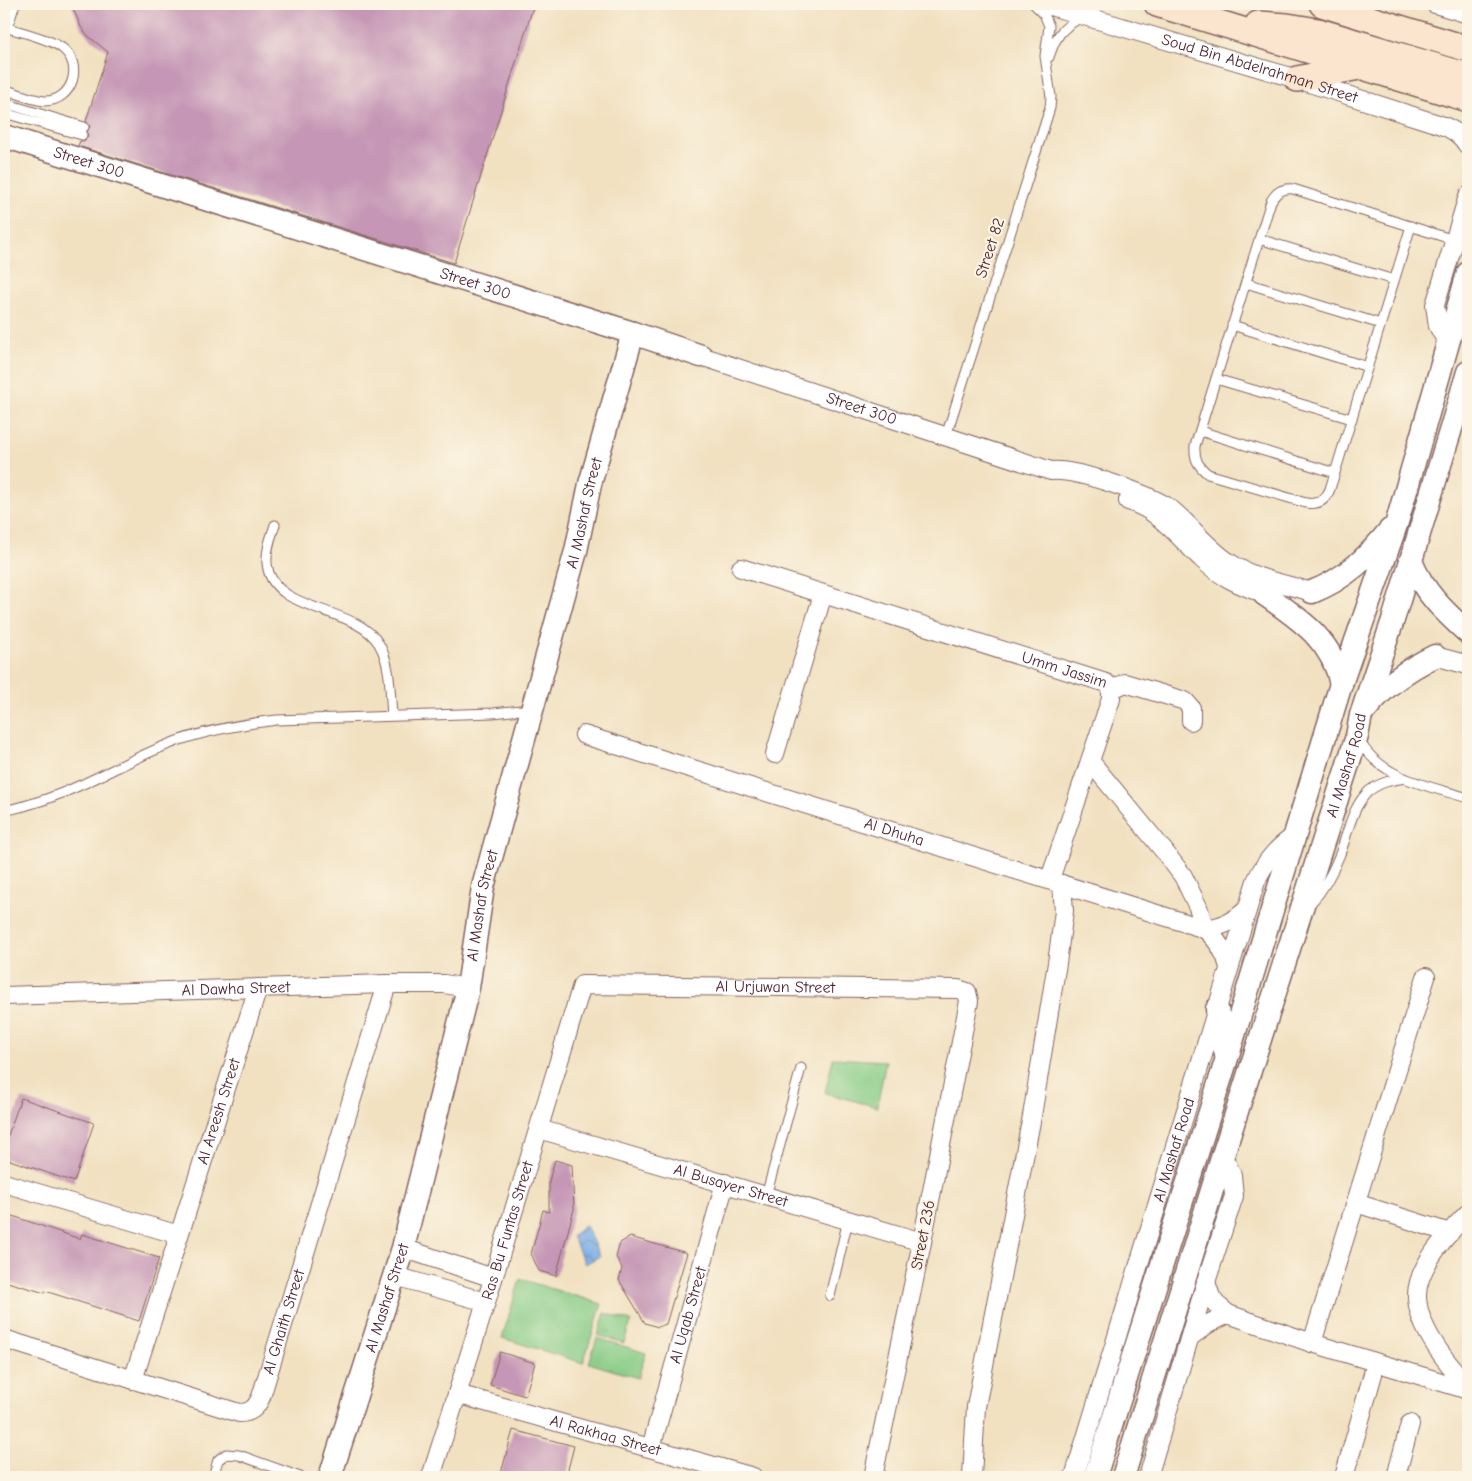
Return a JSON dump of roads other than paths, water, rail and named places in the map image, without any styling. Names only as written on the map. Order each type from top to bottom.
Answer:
[{"type":"main road","name":"Soud Bin Abdelrahman Street","points":[[1157,4],[1468,98]]},
{"type":"main road","points":[[1322,4],[1468,50]]},
{"type":"main road","points":[[1225,25],[1272,24],[1310,30],[1468,76]]},
{"type":"main road","points":[[1297,79],[1363,66]]},
{"type":"street","name":"Soud Bin Abdelrahman Street","points":[[1044,4],[1297,79],[1449,128],[1459,134],[1468,146]]},
{"type":"street","points":[[1435,4],[1467,13]]},
{"type":"street","name":"Street 300","points":[[4,136],[633,333],[1051,471]]},
{"type":"street","points":[[1448,344],[1438,326],[1435,305],[1468,196]]},
{"type":"street","name":"Al Mashaf Road","points":[[1094,1477],[1227,1058],[1341,684],[1397,522],[1468,273]]},
{"type":"street","name":"Al Mashaf Street","points":[[330,1477],[403,1248],[468,988],[483,887],[576,551],[590,484],[633,333]]},
{"type":"street","name":"Al Mashaf Road","points":[[1123,1477],[1411,561],[1468,372]]},
{"type":"street","points":[[1051,471],[1064,470],[1150,497],[1173,511],[1215,552],[1231,564],[1258,576],[1312,592],[1328,586],[1354,568],[1397,522]]},
{"type":"street","points":[[1051,471],[1068,482],[1133,502],[1146,509],[1167,523],[1204,561],[1218,572],[1232,581],[1264,594],[1320,639],[1334,660],[1341,684]]},
{"type":"street","points":[[1411,561],[1429,595],[1468,633]]},
{"type":"street","name":"Umm Jassim","points":[[741,568],[1106,683],[1111,690],[1111,699],[1090,761],[1056,881]]},
{"type":"street","points":[[775,754],[823,594]]},
{"type":"street","points":[[1359,725],[1373,700],[1402,674],[1435,656],[1468,665]]},
{"type":"street","points":[[1111,690],[1125,683],[1185,701],[1191,708],[1191,721]]},
{"type":"street","name":"Al Dhuha","points":[[584,735],[1205,929],[1222,946],[1229,967]]},
{"type":"street","points":[[1090,761],[1183,876],[1198,907],[1205,929],[1224,925],[1240,916],[1247,909]]},
{"type":"street","name":"Al Mashaf Road","points":[[1074,1477],[1256,881],[1268,859],[1280,846],[1296,835]]},
{"type":"street","points":[[972,1477],[976,1407],[1032,1116],[1057,963],[1064,910],[1056,881]]},
{"type":"street","points":[[1312,1343],[1426,978]]},
{"type":"street","name":"Al Dawha Street","points":[[4,996],[387,984],[444,984],[468,988]]},
{"type":"street","name":"Al Ghaith Street","points":[[4,1339],[239,1413],[253,1410],[258,1404],[387,984]]},
{"type":"street","name":"Al Urjuwan Street","points":[[582,985],[958,989],[967,992]]},
{"type":"street","name":"Ras Bu Funtas Street","points":[[431,1477],[582,985]]},
{"type":"street","name":"Al Areesh Street","points":[[132,1380],[258,988]]},
{"type":"street","name":"Street 236","points":[[873,1477],[922,1242],[969,1001],[967,992]]},
{"type":"street","points":[[1217,1009],[1227,1058]]},
{"type":"street","name":"Al Busayer Street","points":[[539,1129],[922,1242]]},
{"type":"street","points":[[1148,1477],[1206,1282],[1234,1196],[1232,1175],[1222,1158]]},
{"type":"street","points":[[4,1183],[179,1235]]},
{"type":"street","name":"Al Uqab Street","points":[[651,1448],[724,1183]]},
{"type":"street","points":[[1356,1203],[1450,1233]]},
{"type":"street","points":[[1468,1213],[1450,1233],[1425,1267],[1418,1283],[1417,1298],[1421,1316],[1429,1333],[1441,1353],[1468,1388]]},
{"type":"street","points":[[403,1248],[493,1278]]},
{"type":"street","points":[[395,1276],[486,1302]]},
{"type":"street","points":[[1206,1282],[1211,1297],[1228,1314],[1376,1363],[1468,1388]]},
{"type":"street","points":[[1190,1337],[1208,1324],[1228,1314]]},
{"type":"street","points":[[1344,1477],[1376,1363]]},
{"type":"street","name":"Al Rakhaa Street","points":[[457,1394],[753,1477]]},
{"type":"street","points":[[1396,1477],[1410,1424]]},
{"type":"lane","points":[[4,89],[46,101],[58,98],[68,90],[73,80],[74,67],[70,56],[61,47],[5,27],[15,4]]},
{"type":"lane","name":"Street 82","points":[[946,436],[1050,108],[1051,97],[1045,56],[1049,26],[1044,14],[1034,4]]},
{"type":"lane","name":"Street 82","points":[[1046,67],[1055,39],[1059,33],[1070,23],[1084,16]]},
{"type":"lane","points":[[4,103],[83,131],[4,112]]},
{"type":"lane","points":[[1411,226],[1328,494],[1321,502],[1311,504],[1208,474],[1201,469],[1195,457],[1195,446],[1259,239],[1271,202],[1277,192],[1293,189],[1411,226],[1454,240]]},
{"type":"lane","points":[[1259,239],[1394,280]]},
{"type":"lane","points":[[1246,283],[1381,324]]},
{"type":"lane","points":[[1232,326],[1368,367]]},
{"type":"lane","points":[[1216,379],[1352,419]]},
{"type":"lane","points":[[1200,431],[1335,472]]},
{"type":"lane","points":[[275,525],[267,548],[266,564],[271,578],[281,591],[294,599],[356,622],[379,643],[386,659],[392,716]]},
{"type":"lane","points":[[4,811],[47,799],[177,741],[243,724],[277,720],[493,713],[531,709]]},
{"type":"lane","points":[[1359,725],[1371,758],[1382,767],[1405,778],[1468,798]]},
{"type":"lane","points":[[1301,911],[1320,892],[1331,875],[1353,815],[1362,799],[1376,786],[1405,778]]},
{"type":"lane","points":[[766,1196],[802,1068]]},
{"type":"lane","points":[[830,1296],[848,1220]]},
{"type":"lane","points":[[213,1477],[218,1460],[226,1454],[238,1455],[300,1477]]},
{"type":"water","points":[[585,1225],[600,1256],[585,1264],[572,1236]]}]
